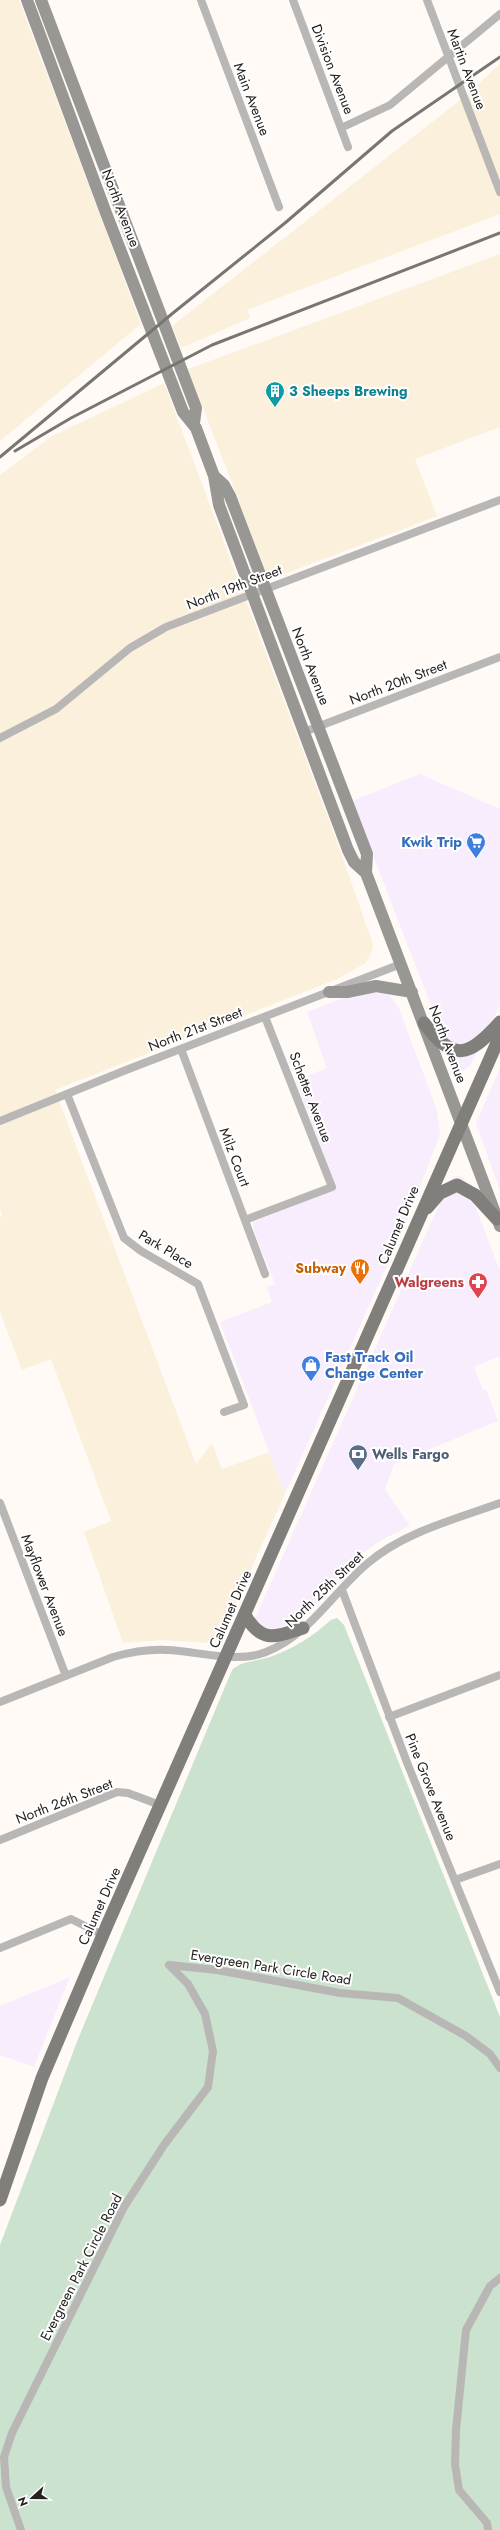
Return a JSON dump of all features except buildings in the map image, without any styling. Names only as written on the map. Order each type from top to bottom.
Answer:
[{"type":"main road","name":"North Avenue","points":[[27,0],[109,220],[184,412],[194,423],[214,476],[219,505],[348,850],[354,862],[366,873]]},
{"type":"main road","name":"North Avenue","points":[[41,0],[196,408],[194,423]]},
{"type":"main road","name":"North Avenue","points":[[214,476],[226,488],[266,589],[366,852],[366,873],[499,1222]]},
{"type":"main road","points":[[329,992],[347,992],[380,986],[412,992]]},
{"type":"main road","points":[[424,1023],[446,1047],[453,1050],[466,1050],[477,1046],[500,1022]]},
{"type":"main road","name":"Calumet Drive","points":[[0,2200],[42,2078],[160,1805],[227,1656],[461,1120],[500,1036]]},
{"type":"main road","points":[[416,1223],[434,1198],[449,1187],[457,1185],[475,1195],[499,1222]]},
{"type":"main road","points":[[245,1615],[255,1630],[264,1636],[279,1635],[303,1628]]},
{"type":"street","name":"Main Avenue","points":[[201,0],[278,207]]},
{"type":"street","name":"Division Avenue","points":[[293,0],[348,147]]},
{"type":"street","name":"Martin Avenue","points":[[427,0],[500,192]]},
{"type":"street","points":[[341,128],[390,105],[500,14]]},
{"type":"street","name":"North 19th Street","points":[[0,738],[56,709],[110,663],[150,635],[166,627],[500,500]]},
{"type":"street","name":"North 20th Street","points":[[304,732],[500,658]]},
{"type":"street","name":"North 21st Street","points":[[0,1122],[181,1049],[401,964]]},
{"type":"street","name":"Schetter Avenue","points":[[245,1220],[332,1187],[265,1017]]},
{"type":"street","name":"Milz Court","points":[[181,1049],[265,1274]]},
{"type":"street","name":"Park Place","points":[[67,1094],[124,1238],[141,1251],[198,1284],[244,1405],[224,1412]]},
{"type":"street","name":"Mayflower Avenue","points":[[0,1503],[66,1676]]},
{"type":"street","name":"North 25th Street","points":[[0,1702],[113,1657],[149,1650],[249,1657],[265,1653],[288,1641],[368,1563],[399,1542],[500,1503]]},
{"type":"street","name":"Pine Grove Avenue","points":[[342,1590],[389,1717],[500,1992]]},
{"type":"street","points":[[389,1717],[500,1675]]},
{"type":"street","name":"North 26th Street","points":[[0,1840],[117,1792],[128,1793],[160,1805]]},
{"type":"street","points":[[455,1880],[500,1864]]},
{"type":"street","points":[[0,1948],[71,1919],[104,1935]]},
{"type":"street","name":"Evergreen Park Circle Road","points":[[21,2530],[6,2487],[4,2457],[12,2433],[124,2208],[164,2145],[208,2086],[213,2051],[205,2014],[188,1984],[169,1965],[217,1970],[340,1993],[398,1998],[466,2036],[490,2054],[500,2068]]},
{"type":"street","points":[[488,2530],[487,2523],[459,2490],[455,2464],[456,2430],[466,2330],[490,2286],[500,2278]]},
{"type":"shaded area","points":[[0,0],[19,0],[141,324],[0,441]]},
{"type":"shaded area","points":[[500,64],[500,214],[247,310],[250,318],[181,348],[172,326],[464,97]]},
{"type":"shaded area","points":[[500,254],[500,427],[415,459],[437,516],[274,578],[268,577],[188,369]]},
{"type":"shaded area","points":[[164,383],[336,839],[373,944],[372,951],[366,963],[337,979],[55,1090],[196,1464],[212,1443],[222,1469],[269,1452],[285,1494],[220,1637],[213,1643],[162,1640],[123,1643],[84,1532],[111,1521],[51,1359],[22,1370],[0,1312],[0,1217],[2,1215],[0,1209],[0,475],[52,436]]},
{"type":"shaded area","points":[[420,774],[500,809],[500,1005],[470,1066],[463,1071],[458,1070],[454,1065],[352,801]]},
{"type":"shaded area","points":[[367,989],[386,991],[398,1006],[437,1110],[440,1135],[405,1225],[285,1494],[220,1322],[272,1302],[267,1287],[275,1284],[254,1231],[253,1222],[331,1191],[333,1180],[296,1080],[327,1068],[307,1012]]},
{"type":"shaded area","points":[[500,1068],[500,1191],[476,1123]]},
{"type":"shaded area","points":[[456,1175],[462,1177],[466,1182],[500,1271],[500,1356],[474,1367],[483,1390],[486,1389],[498,1421],[394,1464],[385,1489],[410,1526],[383,1539],[365,1551],[350,1564],[321,1599],[302,1616],[269,1633],[254,1619],[450,1180]]},
{"type":"shaded area","points":[[70,1977],[34,2067],[0,2055],[0,2006]]},
{"type":"green space","points":[[337,1618],[344,1625],[500,2017],[500,2530],[0,2530],[0,2245],[78,2039],[232,1670],[245,1663],[270,1657],[287,1650],[310,1637],[331,1620]]},
{"type":"railway","points":[[0,457],[173,313],[285,223],[392,131],[500,57]]},
{"type":"railway","points":[[15,451],[71,418],[212,345],[500,233]]},
{"type":"place","name":"3 Sheeps Brewing","points":[[275,408]]},
{"type":"place","name":"Kwik Trip","points":[[476,859]]},
{"type":"place","name":"Subway","points":[[360,1285]]},
{"type":"place","name":"Walgreens","points":[[478,1299]]},
{"type":"place","name":"Fast Track Oil Change Center","points":[[311,1382]]},
{"type":"place","name":"Wells Fargo","points":[[358,1471]]}]
